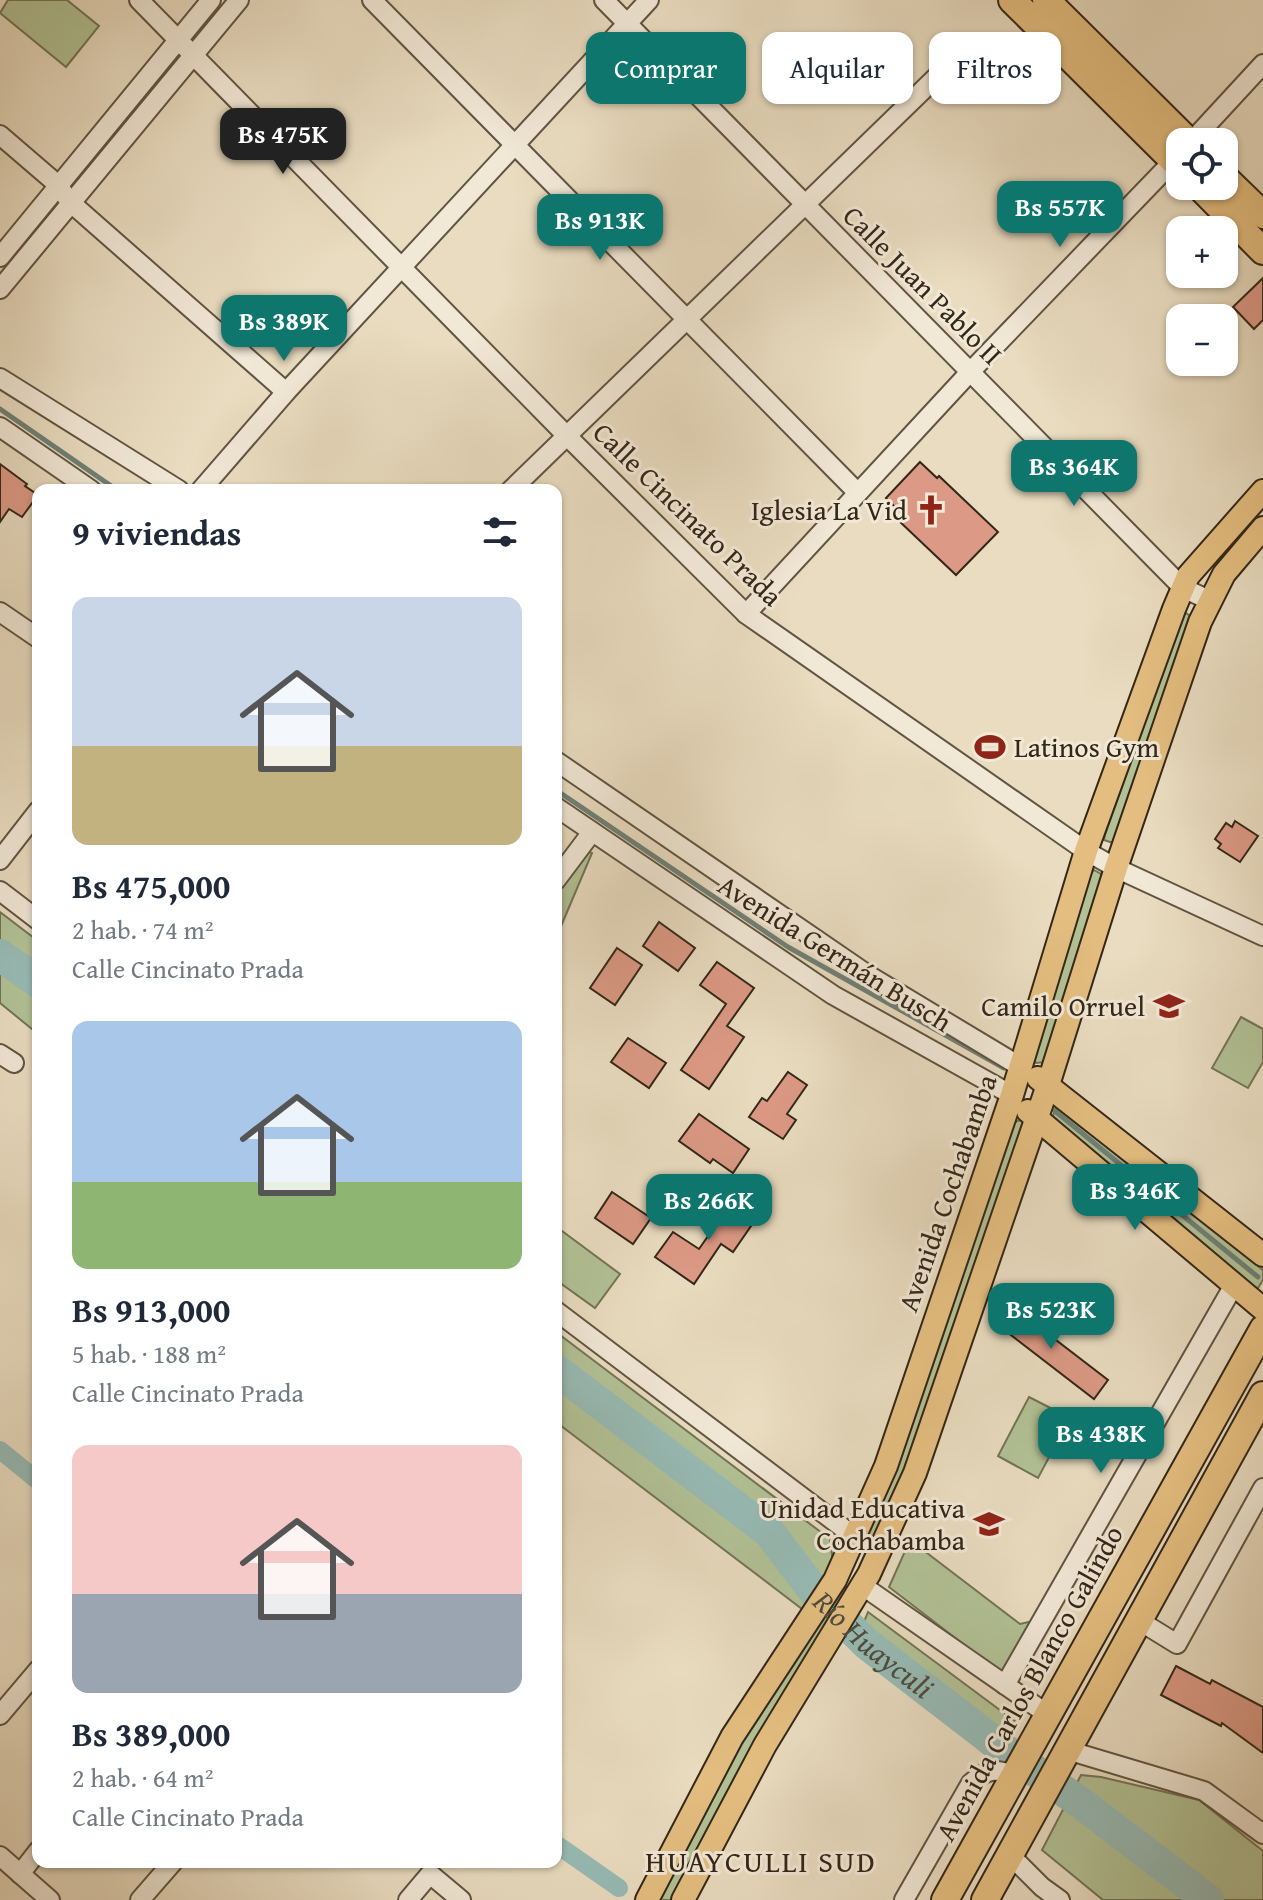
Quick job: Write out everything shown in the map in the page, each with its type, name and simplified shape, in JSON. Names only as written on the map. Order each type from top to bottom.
[{"type":"highway","points":[[1012,0],[1166,138]]},
{"type":"highway","points":[[1046,0],[1166,134]]},
{"type":"highway","points":[[1238,191],[1263,215]]},
{"type":"highway","points":[[1213,200],[1263,251]]},
{"type":"highway","name":"Avenida Carlos Blanco Galindo","points":[[945,1900],[1263,1329]]},
{"type":"highway","points":[[985,1900],[1263,1395]]},
{"type":"main road","name":"Avenida Cochabamba","points":[[647,1900],[732,1737],[820,1602],[855,1537],[886,1466],[1012,1095],[1086,851],[1183,588],[1197,565],[1263,491]]},
{"type":"main road","points":[[683,1900],[765,1745],[866,1580],[915,1473],[1037,1119],[1116,868],[1209,600],[1224,574],[1263,528]]},
{"type":"main road","name":"Avenida Germán Busch","points":[[1021,1067],[1261,1249]]},
{"type":"main road","name":"Avenida Germán Busch","points":[[1012,1095],[1263,1309]]},
{"type":"main road","points":[[845,1559],[866,1580]]},
{"type":"street","name":"Calle Cincinato Prada","points":[[139,0],[746,614],[1086,851],[1263,936]]},
{"type":"street","points":[[0,257],[211,0]]},
{"type":"street","points":[[0,289],[239,0]]},
{"type":"street","points":[[372,0],[858,493]]},
{"type":"street","name":"Calle Juan Pablo II","points":[[604,0],[1183,588],[1209,600]]},
{"type":"street","points":[[206,484],[286,392],[649,0]]},
{"type":"street","points":[[1205,128],[1263,64]]},
{"type":"street","points":[[517,484],[929,84]]},
{"type":"street","points":[[0,135],[57,184],[70,202],[286,392]]},
{"type":"street","points":[[746,614],[970,372],[1166,170]]},
{"type":"street","points":[[0,378],[169,484]]},
{"type":"street","points":[[0,427],[82,484]]},
{"type":"street","points":[[0,612],[32,634]]},
{"type":"street","name":"Avenida Germán Busch","points":[[562,765],[860,969],[1021,1067]]},
{"type":"street","name":"Avenida Germán Busch","points":[[562,811],[833,995],[1012,1095]]},
{"type":"street","points":[[0,860],[32,819]]},
{"type":"street","points":[[562,872],[592,832]]},
{"type":"street","points":[[0,891],[32,915]]},
{"type":"street","name":"Avenida Carlos Blanco Galindo","points":[[1005,1685],[1234,1285]]},
{"type":"street","points":[[562,1316],[855,1537]]},
{"type":"street","points":[[1138,1620],[1177,1644],[1263,1488]]},
{"type":"street","points":[[866,1580],[1047,1714]]},
{"type":"street","points":[[0,1715],[32,1677]]},
{"type":"street","points":[[904,1900],[971,1783],[985,1771],[1018,1766]]},
{"type":"street","points":[[1056,1769],[1204,1791],[1263,1834]]},
{"type":"street","points":[[1010,1855],[1039,1894],[1060,1900]]},
{"type":"street","points":[[0,1856],[50,1900]]},
{"type":"street","points":[[20,1874],[32,1859]]},
{"type":"street","points":[[140,1900],[168,1868]]},
{"type":"street","points":[[408,1900],[430,1874],[461,1900]]},
{"type":"green space","points":[[8,0],[67,0],[99,26],[66,67],[0,13]]},
{"type":"green space","points":[[1186,613],[1193,618],[1113,843],[1104,840],[1182,615]]},
{"type":"green space","points":[[583,850],[592,853],[562,924],[562,878]]},
{"type":"green space","points":[[1094,870],[1102,878],[1045,1062],[1036,1063],[1033,1059],[1090,874]]},
{"type":"green space","points":[[0,912],[32,936],[32,1029],[0,1003]]},
{"type":"green space","points":[[1241,1017],[1263,1029],[1263,1062],[1248,1088],[1212,1068]]},
{"type":"green space","points":[[1057,1104],[1263,1270],[1263,1280],[1258,1288],[1250,1287],[1051,1122]]},
{"type":"green space","points":[[1020,1120],[1024,1123],[914,1450],[869,1548],[861,1544],[1013,1123]]},
{"type":"green space","points":[[562,1231],[620,1274],[595,1308],[562,1284]]},
{"type":"green space","points":[[562,1337],[830,1539],[833,1563],[802,1609],[562,1427]]},
{"type":"green space","points":[[1029,1397],[1070,1418],[1038,1478],[998,1456]]},
{"type":"green space","points":[[910,1540],[1020,1624],[1033,1621],[1002,1674],[889,1587]]},
{"type":"green space","points":[[842,1585],[850,1589],[693,1858],[672,1900],[658,1900],[738,1746]]},
{"type":"green space","points":[[868,1612],[1016,1722],[994,1761],[854,1646]]},
{"type":"green space","points":[[1081,1775],[1199,1800],[1263,1851],[1263,1900],[1103,1900],[1042,1850]]},
{"type":"building","points":[[1263,278],[1263,320],[1254,329],[1238,312],[1236,304]]},
{"type":"building","name":"Iglesia La Vid","points":[[920,462],[998,532],[956,575],[898,520],[903,515],[886,498]]},
{"type":"building","points":[[0,464],[27,484],[25,486],[32,491],[32,503],[22,517],[9,509],[0,522]]},
{"type":"building","points":[[1235,821],[1258,836],[1240,862],[1218,848],[1221,844],[1215,839],[1226,823],[1232,827]]},
{"type":"building","points":[[659,922],[695,948],[678,971],[643,946]]},
{"type":"building","points":[[617,948],[642,965],[615,1005],[590,988]]},
{"type":"building","points":[[717,962],[754,988],[727,1026],[744,1037],[709,1089],[681,1070],[726,1004],[700,985]]},
{"type":"building","points":[[628,1038],[666,1063],[649,1088],[611,1062]]},
{"type":"building","points":[[788,1072],[807,1085],[787,1114],[796,1120],[783,1139],[749,1117],[762,1098],[767,1101]]},
{"type":"building","points":[[699,1114],[749,1149],[733,1173],[713,1159],[710,1163],[679,1141]]},
{"type":"building","points":[[612,1192],[651,1218],[633,1244],[595,1218]]},
{"type":"building","points":[[736,1196],[760,1213],[733,1252],[721,1244],[694,1284],[655,1257],[673,1232],[699,1249]]},
{"type":"building","points":[[1008,1303],[1108,1380],[1094,1399],[994,1322]]},
{"type":"building","points":[[1176,1666],[1210,1684],[1212,1680],[1263,1707],[1263,1753],[1222,1723],[1221,1726],[1161,1695]]},
{"type":"waterway","points":[[0,409],[108,484]]},
{"type":"waterway","points":[[562,794],[788,947],[1004,1068]]},
{"type":"waterway","name":"Río Huayculi","points":[[0,955],[32,978]]},
{"type":"waterway","points":[[1055,1111],[1258,1277]]},
{"type":"waterway","name":"Río Huayculi","points":[[562,1375],[769,1532],[817,1595],[867,1644],[1208,1900]]},
{"type":"waterway","points":[[0,1450],[32,1476]]},
{"type":"waterway","points":[[562,1848],[619,1888]]},
{"type":"place","name":"Iglesia La Vid","points":[[931,510]]},
{"type":"place","name":"Latinos Gym","points":[[990,747]]},
{"type":"place","name":"Camilo Orruel","points":[[1169,1006]]},
{"type":"place","name":"Unidad Educativa Cochabamba","points":[[989,1524]]},
{"type":"district","name":"HUAYCULLI SUD","points":[[761,1862]]}]
